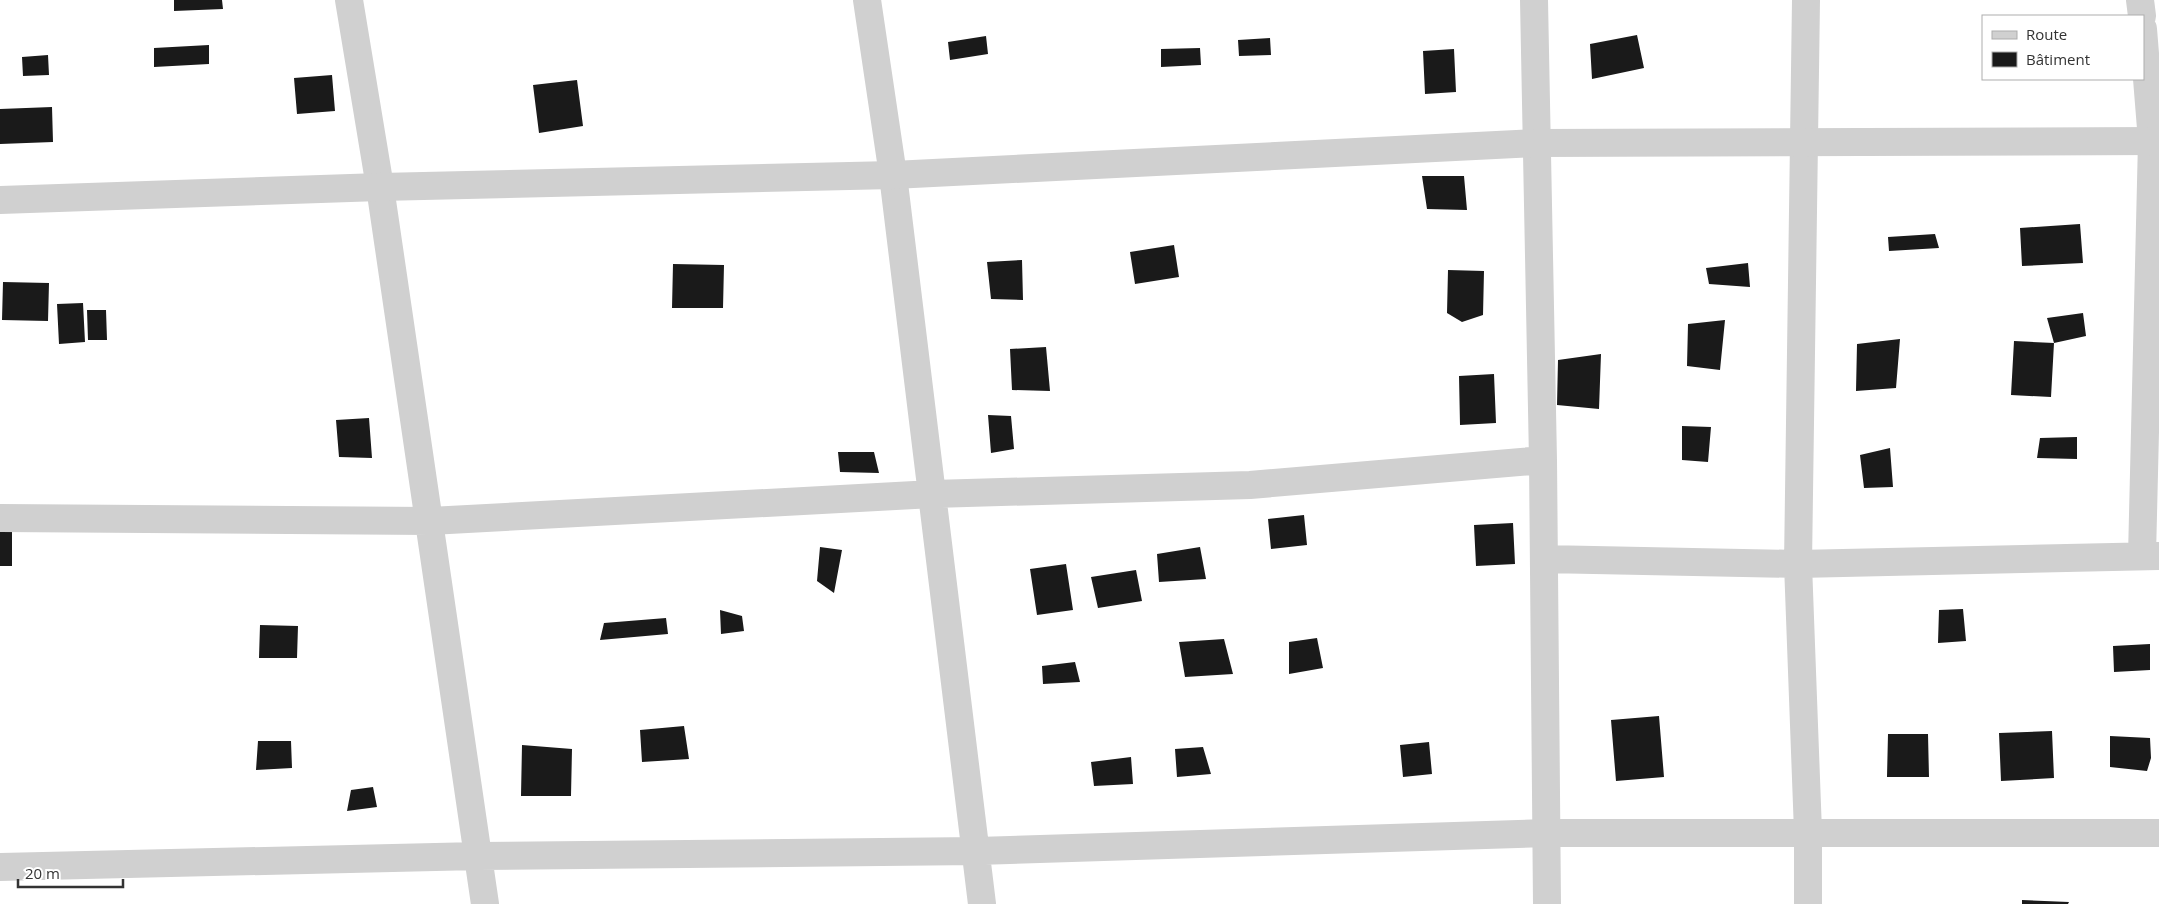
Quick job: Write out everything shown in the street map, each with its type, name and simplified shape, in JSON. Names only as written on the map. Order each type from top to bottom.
[{"type":"street","points":[[349,0],[380,187],[485,904]]},
{"type":"street","points":[[867,0],[893,175],[982,904]]},
{"type":"street","points":[[1534,0],[1544,559],[1546,904]]},
{"type":"street","points":[[1806,0],[1802,143],[1798,564],[1808,832],[1808,904]]},
{"type":"street","points":[[2140,0],[2142,15]]},
{"type":"street","points":[[1544,559],[1798,564],[2151,556],[2155,141],[2144,38]]},
{"type":"street","points":[[0,200],[380,187],[893,175],[1537,143],[2155,141]]},
{"type":"street","points":[[0,518],[430,521],[933,494],[1250,485],[1542,460]]},
{"type":"street","points":[[0,867],[478,856],[977,851],[1546,833],[2159,833]]},
{"type":"building","points":[[174,0],[222,0],[223,9],[174,11]]},
{"type":"building","points":[[1637,35],[1644,68],[1592,79],[1590,44]]},
{"type":"building","points":[[986,36],[988,54],[950,60],[948,42]]},
{"type":"building","points":[[1270,38],[1271,55],[1239,56],[1238,40]]},
{"type":"building","points":[[209,45],[209,64],[154,67],[154,48]]},
{"type":"building","points":[[1200,48],[1201,65],[1161,67],[1161,49]]},
{"type":"building","points":[[1454,49],[1456,92],[1425,94],[1423,51]]},
{"type":"building","points":[[48,55],[49,75],[23,76],[22,57]]},
{"type":"building","points":[[332,75],[335,111],[297,114],[294,78]]},
{"type":"building","points":[[577,80],[583,126],[539,133],[533,85]]},
{"type":"building","points":[[52,107],[53,142],[0,144],[0,109]]},
{"type":"building","points":[[1422,176],[1464,176],[1467,210],[1427,209]]},
{"type":"building","points":[[2080,224],[2083,263],[2022,266],[2020,228]]},
{"type":"building","points":[[1935,234],[1939,248],[1889,251],[1888,237]]},
{"type":"building","points":[[1174,245],[1179,277],[1135,284],[1130,252]]},
{"type":"building","points":[[1022,260],[1023,300],[991,299],[987,262]]},
{"type":"building","points":[[1748,263],[1750,287],[1709,284],[1706,268]]},
{"type":"building","points":[[673,264],[724,265],[723,308],[672,308]]},
{"type":"building","points":[[1448,270],[1484,271],[1483,315],[1462,322],[1447,313]]},
{"type":"building","points":[[3,282],[49,283],[48,321],[2,320]]},
{"type":"building","points":[[83,303],[85,342],[59,344],[57,304]]},
{"type":"building","points":[[87,310],[106,310],[107,340],[88,340]]},
{"type":"building","points":[[2083,313],[2086,336],[2054,343],[2047,318]]},
{"type":"building","points":[[1725,320],[1720,370],[1687,366],[1688,324]]},
{"type":"building","points":[[1900,339],[1896,388],[1856,391],[1857,344]]},
{"type":"building","points":[[2014,341],[2054,343],[2051,397],[2011,395]]},
{"type":"building","points":[[1046,347],[1050,391],[1012,390],[1010,349]]},
{"type":"building","points":[[1601,354],[1599,409],[1557,405],[1558,360]]},
{"type":"building","points":[[1494,374],[1496,423],[1460,425],[1459,376]]},
{"type":"building","points":[[988,415],[1011,416],[1014,449],[991,453]]},
{"type":"building","points":[[369,418],[372,458],[339,457],[336,420]]},
{"type":"building","points":[[1682,426],[1711,427],[1708,462],[1682,460]]},
{"type":"building","points":[[2077,437],[2077,459],[2037,458],[2040,438]]},
{"type":"building","points":[[1890,448],[1893,487],[1864,488],[1860,455]]},
{"type":"building","points":[[838,452],[874,452],[879,473],[840,472]]},
{"type":"building","points":[[1304,515],[1307,545],[1271,549],[1268,519]]},
{"type":"building","points":[[1513,523],[1515,564],[1476,566],[1474,525]]},
{"type":"building","points":[[0,531],[12,531],[12,566],[0,566]]},
{"type":"building","points":[[820,547],[842,550],[834,593],[817,581]]},
{"type":"building","points":[[1200,547],[1206,579],[1159,582],[1157,554]]},
{"type":"building","points":[[1066,564],[1073,610],[1037,615],[1030,569]]},
{"type":"building","points":[[1136,570],[1142,601],[1098,608],[1091,577]]},
{"type":"building","points":[[1963,609],[1966,641],[1938,643],[1939,610]]},
{"type":"building","points":[[720,610],[742,616],[744,631],[721,634]]},
{"type":"building","points":[[666,618],[668,634],[600,640],[604,623]]},
{"type":"building","points":[[260,625],[298,626],[297,658],[259,658]]},
{"type":"building","points":[[1317,638],[1323,668],[1289,674],[1289,642]]},
{"type":"building","points":[[1224,639],[1233,674],[1185,677],[1179,642]]},
{"type":"building","points":[[2150,644],[2150,670],[2114,672],[2113,646]]},
{"type":"building","points":[[1075,662],[1080,682],[1043,684],[1042,666]]},
{"type":"building","points":[[1659,716],[1664,777],[1616,781],[1611,720]]},
{"type":"building","points":[[684,726],[689,759],[642,762],[640,730]]},
{"type":"building","points":[[2052,731],[2054,778],[2001,781],[1999,733]]},
{"type":"building","points":[[1888,734],[1928,734],[1929,777],[1887,777]]},
{"type":"building","points":[[2110,736],[2150,738],[2151,758],[2147,771],[2110,767]]},
{"type":"building","points":[[258,741],[291,741],[292,768],[256,770]]},
{"type":"building","points":[[1429,742],[1432,774],[1403,777],[1400,745]]},
{"type":"building","points":[[522,745],[572,749],[571,796],[521,796]]},
{"type":"building","points":[[1203,747],[1211,774],[1177,777],[1175,749]]},
{"type":"building","points":[[1131,757],[1133,784],[1094,786],[1091,762]]},
{"type":"building","points":[[373,787],[377,807],[347,811],[351,790]]},
{"type":"building","points":[[2022,900],[2069,902],[2068,904],[2022,904]]}]
